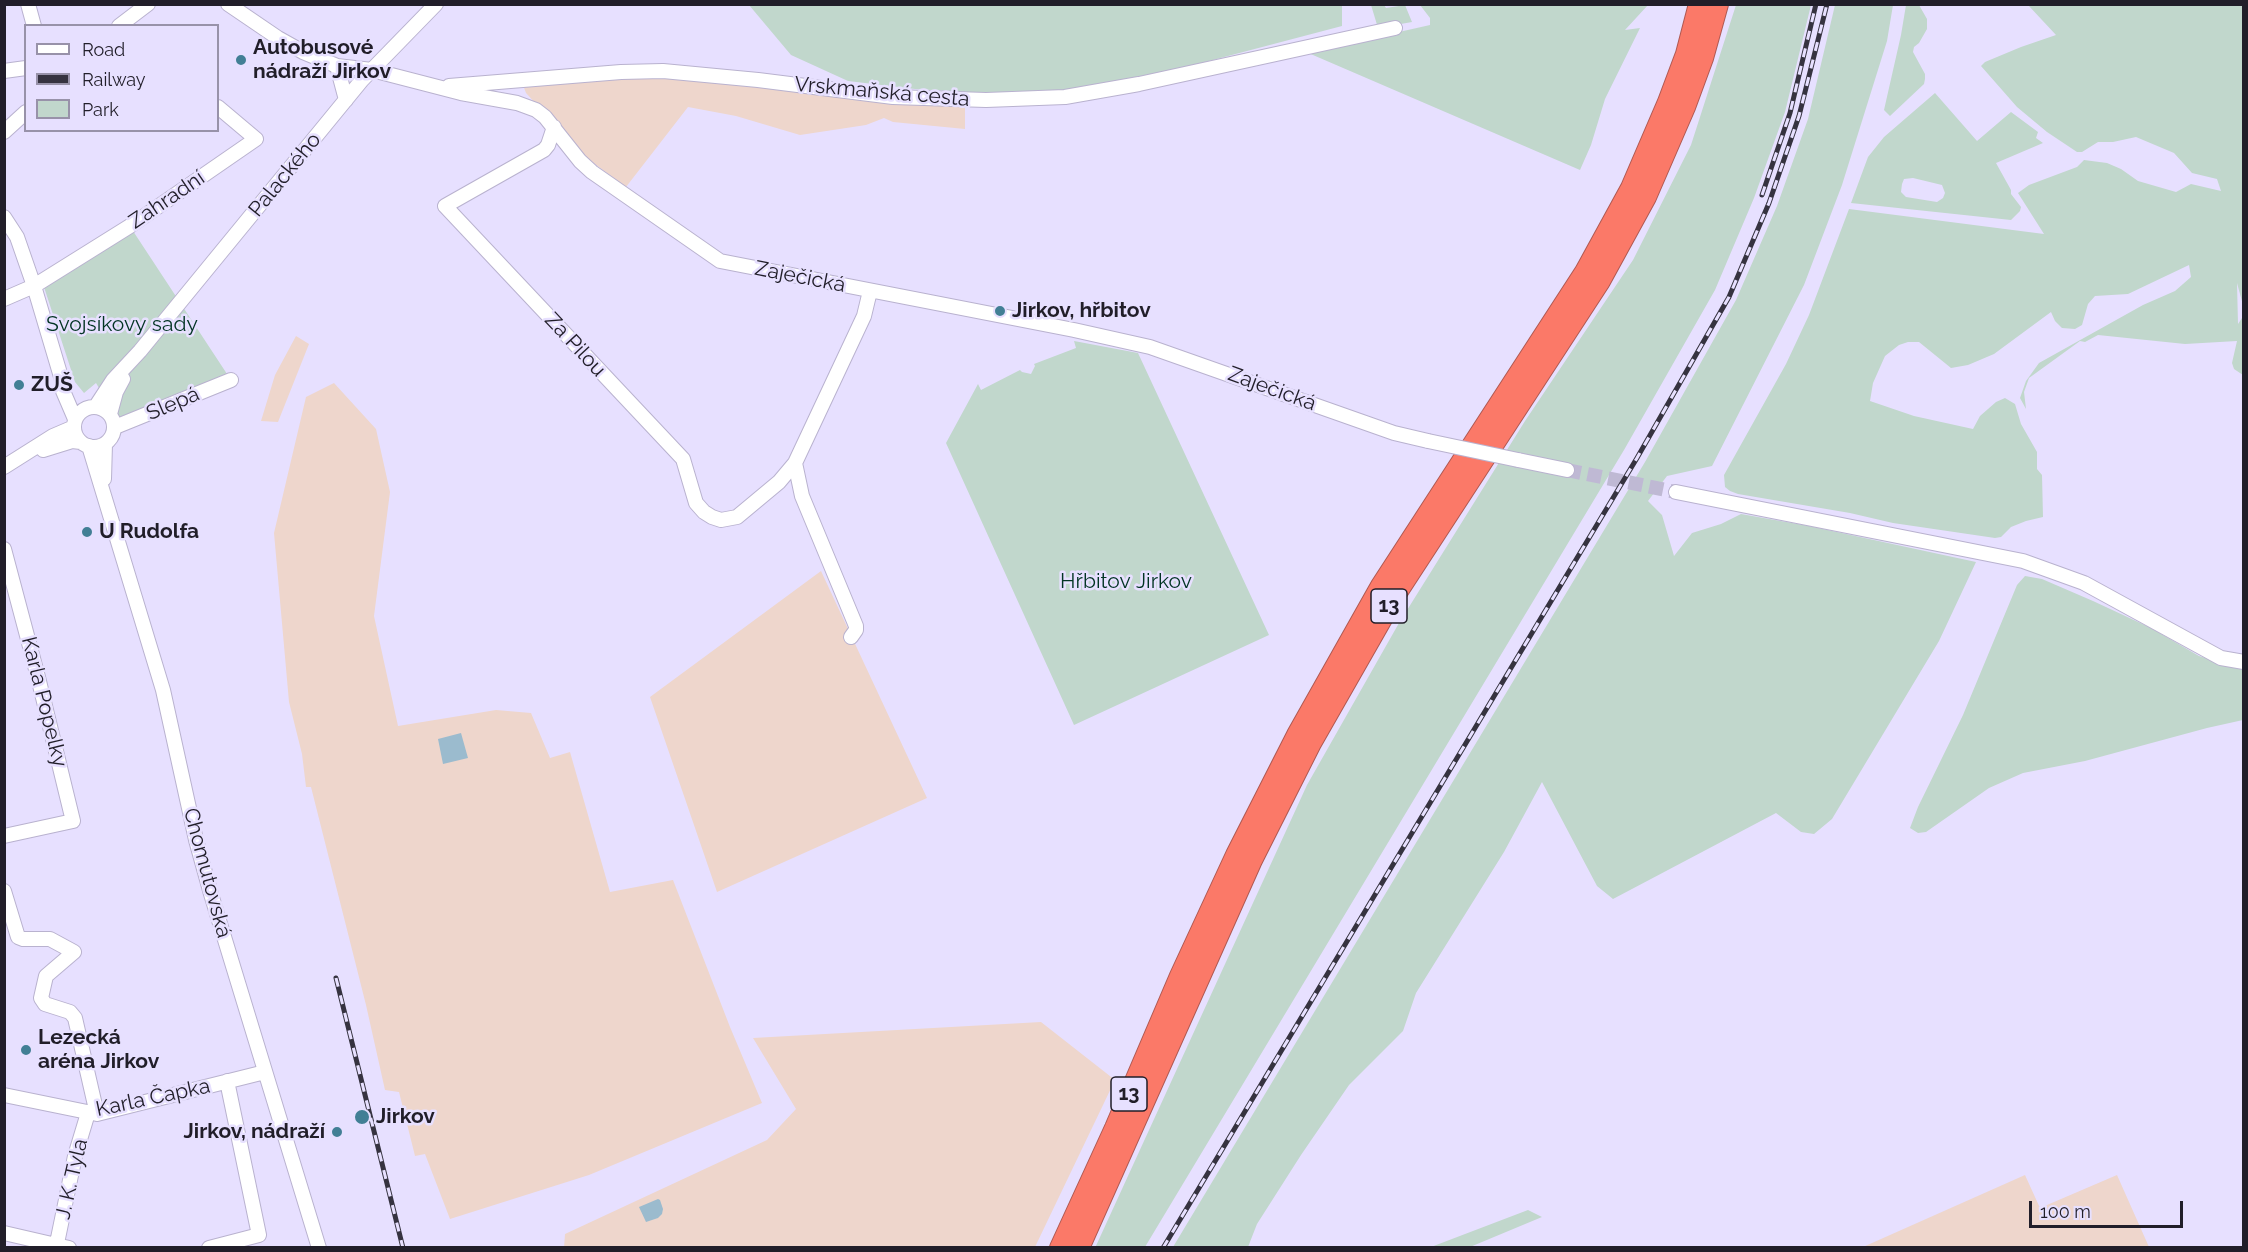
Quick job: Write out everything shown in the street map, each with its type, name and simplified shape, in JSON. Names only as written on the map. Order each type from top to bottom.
[{"type":"highway","name":"13","points":[[1058,1248],[1077,1212],[1180,976],[1236,855],[1292,745],[1381,586],[1591,262],[1631,188],[1686,54],[1699,4]]},
{"type":"highway","name":"13","points":[[1079,1248],[1252,860],[1311,743],[1396,594],[1600,281],[1646,196],[1685,107],[1719,4]]},
{"type":"street","points":[[28,4],[33,24]]},
{"type":"street","points":[[122,24],[148,4]]},
{"type":"street","name":"Zaječická","points":[[228,4],[278,38],[303,52],[337,66],[372,70],[517,103],[536,110],[554,127],[580,161],[592,172],[720,261],[1150,347],[1394,433],[1567,470]]},
{"type":"street","name":"Palackého","points":[[91,407],[140,351],[346,100],[435,4]]},
{"type":"street","name":"Vrskmaňská cesta","points":[[435,86],[602,73],[663,71],[758,80],[893,98],[986,100],[1065,97],[1139,84],[1395,28]]},
{"type":"street","points":[[337,66],[346,100]]},
{"type":"street","points":[[4,70],[24,68]]},
{"type":"street","name":"Zahradní","points":[[34,286],[130,226],[256,139],[219,108]]},
{"type":"street","points":[[4,132],[24,114]]},
{"type":"street","name":"Za Pilou","points":[[554,127],[544,150],[445,206],[683,459],[696,502],[712,518],[721,520],[737,517],[779,482],[795,463]]},
{"type":"street","name":"Chomutovská","points":[[4,217],[17,237],[34,286],[76,435],[85,444],[104,496],[163,690],[196,840],[319,1248]]},
{"type":"street","points":[[4,299],[34,286]]},
{"type":"street","points":[[850,637],[854,634],[856,626],[802,496],[795,463],[864,316],[870,291]]},
{"type":"street","name":"Palackého","points":[[112,420],[118,387],[140,351]]},
{"type":"street","name":"Slepá","points":[[112,420],[231,380]]},
{"type":"street","points":[[64,387],[69,390],[74,399],[112,420]]},
{"type":"street","points":[[9,465],[74,423],[91,407]]},
{"type":"street","name":"Chomutovská","points":[[104,496],[105,444],[113,434],[112,420]]},
{"type":"street","points":[[9,465],[55,445],[72,441],[85,444],[105,444]]},
{"type":"street","points":[[1676,492],[2023,561],[2084,582],[2221,658],[2244,662]]},
{"type":"street","name":"Karla Popelky","points":[[4,549],[73,821],[4,836]]},
{"type":"street","points":[[4,891],[18,937],[50,939],[74,952],[46,976],[41,998],[45,1004],[70,1012],[75,1018],[93,1113]]},
{"type":"street","name":"Karla Čapka","points":[[4,1095],[93,1113],[265,1072]]},
{"type":"street","points":[[209,1248],[259,1235],[226,1081]]},
{"type":"street","name":"J. K. Tyla","points":[[60,1247],[75,1156],[93,1113]]},
{"type":"street","points":[[4,1233],[60,1247]]},
{"type":"shaded area","points":[[634,75],[965,104],[965,129],[893,122],[884,118],[866,125],[800,135],[736,116],[688,107],[626,187],[584,156],[526,93],[523,85]]},
{"type":"shaded area","points":[[296,336],[309,344],[278,422],[261,421],[275,375]]},
{"type":"shaded area","points":[[334,383],[376,429],[390,492],[374,616],[398,726],[496,710],[531,713],[550,758],[570,752],[610,892],[673,880],[762,1103],[589,1175],[450,1219],[425,1154],[415,1156],[399,1092],[385,1090],[311,787],[306,787],[302,754],[289,702],[274,533],[306,397]]},
{"type":"shaded area","points":[[821,571],[927,798],[717,892],[650,697]]},
{"type":"shaded area","points":[[1041,1022],[1115,1080],[1035,1247],[564,1248],[565,1234],[767,1140],[796,1109],[753,1038]]},
{"type":"shaded area","points":[[2025,1175],[2040,1208],[2117,1175],[2149,1247],[1863,1247]]},
{"type":"green space","points":[[749,5],[1342,5],[1342,26],[1190,66],[1092,86],[1053,93],[985,98],[982,93],[915,89],[848,81],[791,55]]},
{"type":"green space","points":[[1371,5],[1384,5],[1386,8],[1405,5],[1412,22],[1378,28]]},
{"type":"green space","points":[[1420,5],[1648,5],[1625,30],[1640,28],[1605,99],[1591,145],[1580,170],[1299,49],[1430,25],[1430,18]]},
{"type":"green space","points":[[1736,5],[1811,5],[1785,112],[1754,198],[1715,290],[1624,450],[1145,1247],[1095,1248],[1307,785],[1399,623],[1525,421],[1633,260],[1691,145]]},
{"type":"green space","points":[[1835,5],[1893,5],[1887,41],[1842,185],[1804,285],[1712,466],[1667,476],[1648,501],[1662,515],[1674,556],[1692,533],[1721,524],[1741,514],[1809,526],[1976,562],[1939,641],[1832,819],[1814,834],[1801,832],[1776,813],[1613,899],[1597,886],[1542,782],[1504,852],[1416,993],[1403,1031],[1349,1085],[1257,1224],[1248,1247],[1173,1247],[1645,462],[1736,300],[1777,206],[1808,119]]},
{"type":"green space","points":[[1906,5],[1919,5],[1927,19],[1927,29],[1913,52],[1925,74],[1925,79],[1924,84],[1890,116],[1884,110]]},
{"type":"green space","points":[[2028,5],[2243,5],[2243,305],[2237,283],[2238,324],[2242,318],[2243,309],[2243,375],[2234,369],[2232,363],[2237,341],[2185,344],[2098,335],[2085,342],[2080,341],[2029,378],[2024,392],[2026,409],[2020,398],[2026,381],[2039,363],[2143,305],[2175,291],[2191,277],[2189,265],[2128,294],[2095,296],[2088,304],[2082,325],[2075,329],[2062,328],[2055,321],[2051,312],[1994,354],[1968,365],[1951,368],[1919,342],[1899,345],[1885,356],[1873,383],[1870,401],[1914,416],[1973,429],[1980,416],[1996,402],[2005,398],[2015,404],[2021,424],[2037,452],[2037,469],[2042,475],[2043,517],[2011,527],[2001,537],[1995,538],[1893,523],[1730,491],[1725,487],[1724,475],[1786,364],[1809,315],[1849,209],[2044,234],[2018,193],[2029,185],[2077,167],[2084,160],[2107,163],[2121,169],[2138,181],[2176,192],[2191,184],[2221,191],[2217,179],[2192,173],[2174,153],[2136,137],[2113,142],[2098,142],[2082,152],[2077,152],[2047,132],[2017,107],[1981,66],[1985,62],[2021,47],[2056,35]]},
{"type":"green space","points":[[1935,93],[1977,141],[2011,112],[2038,132],[2036,138],[2043,143],[1996,163],[2011,194],[2021,207],[2011,220],[1851,203],[1868,157],[1884,137]],"holes":[[[1913,178],[1942,185],[1945,193],[1943,198],[1937,202],[1906,197],[1901,192],[1904,179]]]},
{"type":"green space","name":"Svojsíkovy sady","points":[[133,231],[229,377],[120,423],[96,383],[84,393],[75,382],[44,287]]},
{"type":"green space","name":"Hřbitov Jirkov","points":[[1074,341],[1138,353],[1269,635],[1074,725],[946,443],[978,384],[981,390],[1020,370],[1031,374],[1034,364],[1076,348]]},
{"type":"green space","points":[[2025,576],[2042,579],[2093,601],[2151,628],[2199,656],[2243,670],[2243,720],[2085,761],[2023,773],[1989,788],[1926,832],[1918,833],[1910,828],[1918,807],[1963,715],[2017,585]]},
{"type":"green space","points":[[1528,1210],[1542,1217],[1470,1247],[1431,1247]]},
{"type":"water","points":[[461,733],[468,758],[443,764],[438,739]]},
{"type":"water","points":[[658,1199],[663,1209],[662,1214],[646,1222],[639,1207]]},
{"type":"tunnel","points":[[1567,470],[1676,492]]},
{"type":"railway","points":[[1762,195],[1790,113],[1816,4]]},
{"type":"railway","points":[[1163,1248],[1637,458],[1729,297],[1769,203],[1799,116],[1827,4]]},
{"type":"railway","points":[[336,978],[403,1248]]},
{"type":"place","name":"Autobusové nádraží Jirkov","points":[[241,60]]},
{"type":"place","name":"Jirkov, hřbitov","points":[[1000,311]]},
{"type":"place","name":"ZUŠ","points":[[19,385]]},
{"type":"place","name":"U Rudolfa","points":[[87,532]]},
{"type":"place","name":"Lezecká aréna Jirkov","points":[[26,1050]]},
{"type":"place","name":"Jirkov","points":[[362,1117]]},
{"type":"place","name":"Jirkov, nádraží","points":[[337,1132]]}]
